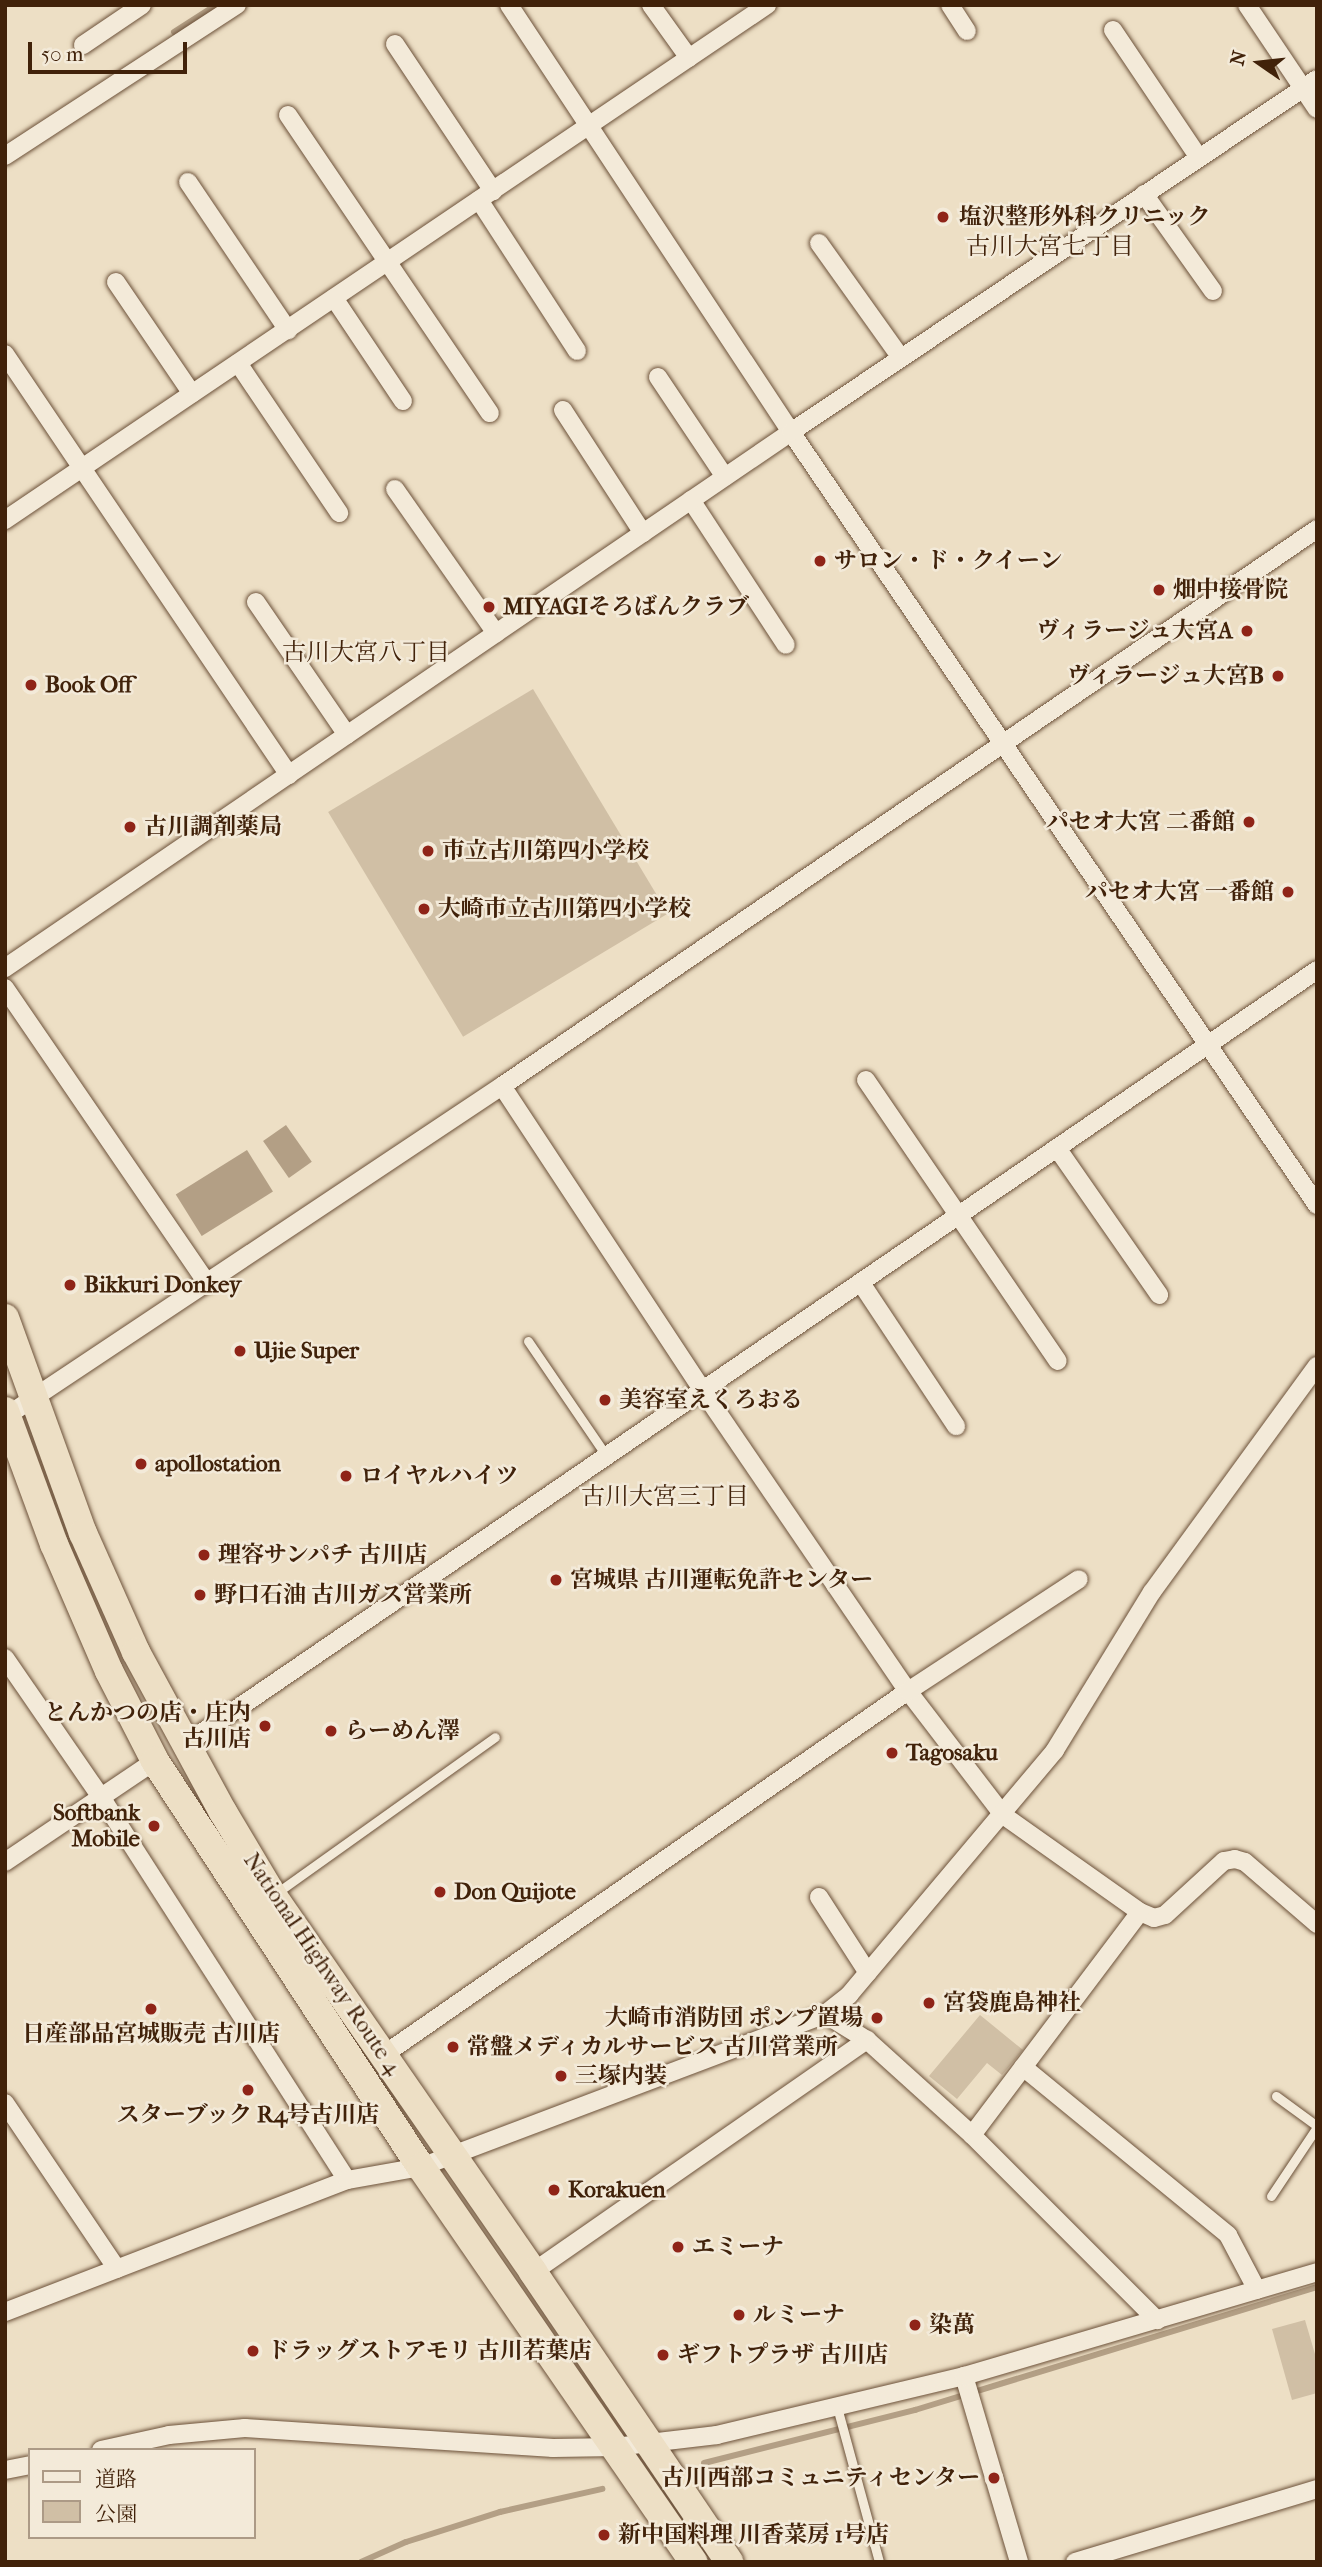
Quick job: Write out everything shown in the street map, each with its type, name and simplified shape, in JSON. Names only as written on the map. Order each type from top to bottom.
[{"type":"highway","name":"National Highway Route 4","points":[[5,1318],[83,1532],[136,1652],[184,1745],[273,1895],[729,2562]]},
{"type":"highway","name":"National Highway Route 4","points":[[6,1415],[54,1544],[109,1671],[155,1760],[421,2167],[693,2562]]},
{"type":"street","points":[[5,156],[237,5]]},
{"type":"street","points":[[509,5],[591,125],[791,432],[1317,1205]]},
{"type":"street","points":[[651,5],[689,58]]},
{"type":"street","points":[[5,520],[766,5]]},
{"type":"street","points":[[950,5],[967,31]]},
{"type":"street","points":[[1247,5],[1310,83],[1317,109]]},
{"type":"street","points":[[83,44],[135,7]]},
{"type":"street","points":[[1113,30],[1199,158]]},
{"type":"street","points":[[394,44],[577,351]]},
{"type":"street","points":[[5,968],[791,432],[1310,83]]},
{"type":"street","points":[[288,115],[490,413]]},
{"type":"street","points":[[188,182],[288,330]]},
{"type":"street","points":[[1144,194],[1213,291]]},
{"type":"street","points":[[819,243],[901,358]]},
{"type":"street","points":[[116,282],[192,394]]},
{"type":"street","points":[[334,298],[403,401]]},
{"type":"street","points":[[5,354],[289,775]]},
{"type":"street","points":[[238,363],[339,513]]},
{"type":"street","points":[[658,377],[724,478]]},
{"type":"street","points":[[563,410],[643,533]]},
{"type":"street","points":[[395,489],[496,633]]},
{"type":"street","points":[[691,500],[786,645]]},
{"type":"street","points":[[6,1415],[502,1086],[1317,529]]},
{"type":"street","points":[[256,602],[347,735]]},
{"type":"street","points":[[184,1745],[1317,970]]},
{"type":"street","points":[[5,988],[207,1283]]},
{"type":"street","points":[[866,1080],[1058,1360]]},
{"type":"street","points":[[502,1086],[703,1391],[908,1691],[1003,1815],[1140,1912],[1154,1918],[1165,1914],[1224,1861],[1235,1859],[1245,1862],[1317,1924]]},
{"type":"street","points":[[1058,1148],[1159,1295]]},
{"type":"street","points":[[860,1283],[957,1426]]},
{"type":"street","points":[[5,2312],[348,2180],[421,2167],[825,2014],[849,1995],[1055,1750],[1152,1592],[1317,1366]]},
{"type":"street","points":[[382,2056],[908,1691],[1079,1579]]},
{"type":"street","points":[[5,1658],[101,1797],[348,2180]]},
{"type":"street","points":[[6,1859],[155,1760]]},
{"type":"street","points":[[819,1897],[868,1973]]},
{"type":"street","points":[[972,2135],[1140,1912]]},
{"type":"street","points":[[825,2014],[867,2040],[972,2135],[1157,2320]]},
{"type":"street","points":[[533,2272],[867,2040]]},
{"type":"street","points":[[1023,2067],[1228,2235],[1256,2290]]},
{"type":"street","points":[[5,2103],[117,2269]]},
{"type":"street","points":[[110,2448],[169,2435],[245,2428],[553,2448],[615,2447],[646,2441],[718,2435],[839,2413],[966,2382],[1317,2272]]},
{"type":"street","points":[[966,2382],[1020,2562]]},
{"type":"street","points":[[5,2470],[28,2465]]},
{"type":"street","points":[[1075,2562],[1317,2489]]},
{"type":"lane","points":[[528,1340],[607,1457]]},
{"type":"lane","points":[[273,1895],[495,1737]]},
{"type":"lane","points":[[1270,2196],[1317,2127],[1276,2096]]},
{"type":"lane","points":[[839,2413],[878,2562]]},
{"type":"green space","points":[[533,689],[668,914],[463,1037],[328,812]]},
{"type":"green space","points":[[980,2015],[1023,2050],[1002,2075],[987,2063],[957,2099],[929,2076]]},
{"type":"green space","points":[[1305,2320],[1317,2361],[1317,2393],[1292,2400],[1272,2329]]},
{"type":"shaded area","points":[[286,1125],[312,1162],[289,1178],[263,1141]]},
{"type":"shaded area","points":[[247,1150],[273,1192],[202,1236],[176,1195]]},
{"type":"waterway","points":[[174,32],[216,5]]},
{"type":"waterway","points":[[704,2463],[915,2410],[1317,2287]]},
{"type":"waterway","points":[[361,2562],[406,2542],[500,2512],[602,2489]]},
{"type":"place","name":"塩沢整形外科クリニック","points":[[943,217]]},
{"type":"place","name":"サロン・ド・クイーン","points":[[820,561]]},
{"type":"place","name":"畑中接骨院","points":[[1159,590]]},
{"type":"place","name":"MIYAGIそろばんクラブ","points":[[489,607]]},
{"type":"place","name":"ヴィラージュ大宮A","points":[[1247,631]]},
{"type":"place","name":"ヴィラージュ大宮B","points":[[1278,676]]},
{"type":"place","name":"Book Off","points":[[31,685]]},
{"type":"place","name":"パセオ大宮 二番館","points":[[1249,822]]},
{"type":"place","name":"古川調剤薬局","points":[[130,827]]},
{"type":"place","name":"市立古川第四小学校","points":[[428,851]]},
{"type":"place","name":"パセオ大宮 一番館","points":[[1288,892]]},
{"type":"place","name":"大崎市立古川第四小学校","points":[[424,909]]},
{"type":"place","name":"Bikkuri Donkey","points":[[70,1285]]},
{"type":"place","name":"Ujie Super","points":[[240,1351]]},
{"type":"place","name":"美容室えくろおる","points":[[605,1400]]},
{"type":"place","name":"apollostation","points":[[141,1464]]},
{"type":"place","name":"ロイヤルハイツ","points":[[346,1476]]},
{"type":"place","name":"理容サンパチ 古川店","points":[[204,1555]]},
{"type":"place","name":"宮城県 古川運転免許センター","points":[[556,1580]]},
{"type":"place","name":"野口石油 古川ガス営業所","points":[[200,1595]]},
{"type":"place","name":"とんかつの店・庄内 古川店","points":[[265,1726]]},
{"type":"place","name":"らーめん澤","points":[[331,1731]]},
{"type":"place","name":"Tagosaku","points":[[892,1753]]},
{"type":"place","name":"Softbank Mobile","points":[[154,1826]]},
{"type":"place","name":"Don Quijote","points":[[440,1892]]},
{"type":"place","name":"宮袋鹿島神社","points":[[929,2003]]},
{"type":"place","name":"日産部品宮城販売 古川店","points":[[151,2009]]},
{"type":"place","name":"大崎市消防団 ポンプ置場","points":[[877,2018]]},
{"type":"place","name":"常盤メディカルサービス 古川営業所","points":[[453,2047]]},
{"type":"place","name":"三塚内装","points":[[561,2076]]},
{"type":"place","name":"スターブック R4号古川店","points":[[248,2090]]},
{"type":"place","name":"Korakuen","points":[[554,2190]]},
{"type":"place","name":"エミーナ","points":[[678,2247]]},
{"type":"place","name":"ルミーナ","points":[[739,2315]]},
{"type":"place","name":"染萬","points":[[915,2325]]},
{"type":"place","name":"ドラッグストアモリ 古川若葉店","points":[[253,2351]]},
{"type":"place","name":"ギフトプラザ 古川店","points":[[663,2355]]},
{"type":"place","name":"古川西部コミュニティセンター","points":[[994,2478]]},
{"type":"place","name":"新中国料理 川香菜房 1号店","points":[[604,2535]]},
{"type":"district","name":"古川大宮七丁目","points":[[1050,247]]},
{"type":"district","name":"古川大宮八丁目","points":[[366,653]]},
{"type":"district","name":"古川大宮三丁目","points":[[665,1497]]}]
